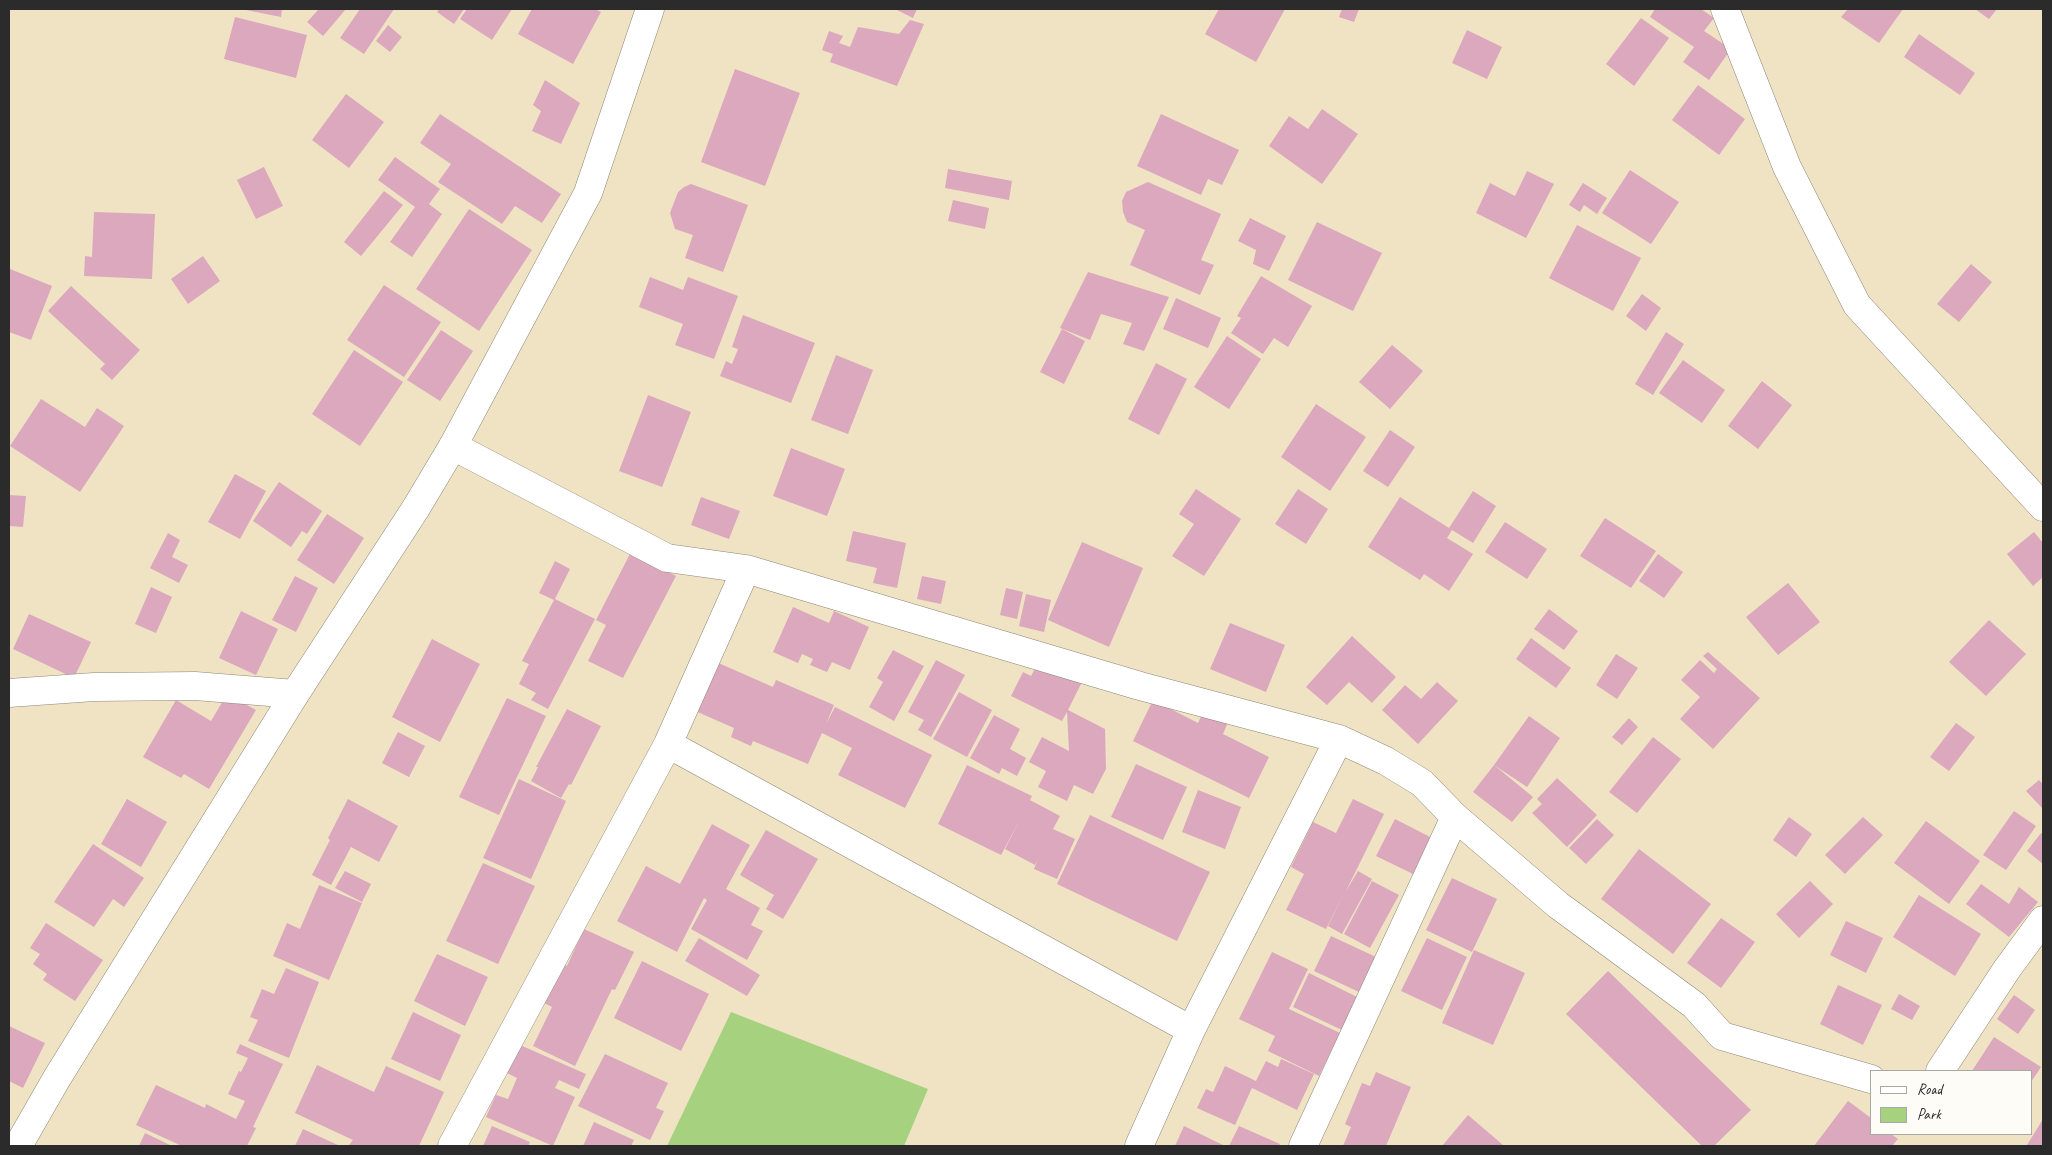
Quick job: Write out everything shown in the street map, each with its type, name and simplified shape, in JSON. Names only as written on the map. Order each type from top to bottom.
[{"type":"street","points":[[18,1146],[57,1078],[295,694],[416,508],[453,446],[588,193],[650,9]]},
{"type":"street","points":[[1725,9],[1787,168],[1857,305],[2043,507]]},
{"type":"street","points":[[453,446],[667,558],[746,569],[1140,686],[1339,739],[1386,761],[1422,783],[1455,817],[1558,905],[1694,1005],[1722,1036],[1870,1079]]},
{"type":"street","points":[[452,1146],[668,744],[746,569]]},
{"type":"street","points":[[9,694],[94,687],[196,686],[295,694]]},
{"type":"street","points":[[1139,1146],[1191,1030],[1339,739]]},
{"type":"street","points":[[668,744],[1191,1030]]},
{"type":"street","points":[[1303,1146],[1455,817]]},
{"type":"street","points":[[1941,1070],[2007,969],[2043,920]]},
{"type":"green space","points":[[731,1012],[928,1089],[904,1146],[667,1146]]},
{"type":"building","points":[[241,9],[282,9],[281,17]]},
{"type":"building","points":[[319,9],[346,9],[323,36],[307,22]]},
{"type":"building","points":[[360,9],[394,9],[364,54],[340,38]]},
{"type":"building","points":[[439,9],[464,9],[454,24],[437,12]]},
{"type":"building","points":[[467,9],[512,9],[492,40],[460,19]]},
{"type":"building","points":[[532,9],[595,9],[601,12],[573,64],[518,34]]},
{"type":"building","points":[[895,9],[917,9],[913,18]]},
{"type":"building","points":[[1219,9],[1285,9],[1256,62],[1205,34]]},
{"type":"building","points":[[1342,9],[1359,9],[1354,22],[1339,17]]},
{"type":"building","points":[[1655,9],[1701,9],[1714,18],[1704,31],[1731,49],[1709,80],[1683,62],[1694,47],[1650,17]]},
{"type":"building","points":[[1848,9],[1903,9],[1879,43],[1841,17]]},
{"type":"building","points":[[1975,9],[1997,9],[1989,19]]},
{"type":"building","points":[[235,17],[307,35],[296,78],[224,59]]},
{"type":"building","points":[[1641,18],[1669,38],[1634,86],[1606,64]]},
{"type":"building","points":[[910,20],[924,24],[897,86],[830,62],[833,54],[822,50],[829,31],[843,36],[839,43],[850,47],[858,27],[899,34]]},
{"type":"building","points":[[388,25],[402,37],[390,52],[376,41]]},
{"type":"building","points":[[1467,30],[1502,47],[1487,79],[1452,63]]},
{"type":"building","points":[[1919,34],[1975,73],[1960,95],[1904,57]]},
{"type":"building","points":[[735,69],[800,93],[765,186],[701,162]]},
{"type":"building","points":[[545,80],[580,103],[561,144],[532,131],[541,111],[533,105]]},
{"type":"building","points":[[1698,85],[1745,119],[1719,155],[1672,120]]},
{"type":"building","points":[[346,94],[384,122],[349,168],[312,140]]},
{"type":"building","points":[[1322,109],[1358,134],[1322,184],[1269,146],[1289,116],[1308,129]]},
{"type":"building","points":[[440,114],[561,194],[542,223],[515,206],[502,224],[438,182],[451,164],[420,143]]},
{"type":"building","points":[[1161,114],[1239,150],[1222,185],[1208,179],[1201,195],[1137,166]]},
{"type":"building","points":[[395,157],[440,189],[429,204],[442,214],[412,257],[390,242],[415,207],[378,180]]},
{"type":"building","points":[[264,167],[283,206],[256,219],[237,180]]},
{"type":"building","points":[[948,169],[1012,181],[1009,200],[945,188]]},
{"type":"building","points":[[1630,170],[1679,202],[1651,244],[1602,213]]},
{"type":"building","points":[[1527,171],[1554,184],[1526,238],[1476,213],[1490,183],[1515,196]]},
{"type":"building","points":[[1148,182],[1221,214],[1201,260],[1214,265],[1200,295],[1130,265],[1145,230],[1127,222],[1123,212],[1122,201],[1126,192]]},
{"type":"building","points":[[1583,183],[1607,198],[1597,214],[1584,205],[1580,212],[1569,205]]},
{"type":"building","points":[[691,184],[748,205],[723,272],[685,258],[693,235],[675,229],[670,213],[678,192]]},
{"type":"building","points":[[384,191],[403,205],[361,256],[344,242]]},
{"type":"building","points":[[953,200],[989,208],[985,229],[948,221]]},
{"type":"building","points":[[469,209],[532,250],[479,331],[416,289]]},
{"type":"building","points":[[94,212],[155,214],[152,279],[84,276],[85,256],[92,257]]},
{"type":"building","points":[[1250,218],[1286,236],[1269,271],[1253,264],[1256,250],[1238,241]]},
{"type":"building","points":[[1317,222],[1382,253],[1353,311],[1288,280]]},
{"type":"building","points":[[1577,225],[1641,258],[1613,311],[1549,278]]},
{"type":"building","points":[[203,256],[220,281],[188,304],[171,279]]},
{"type":"building","points":[[1971,264],[1992,282],[1959,322],[1937,304]]},
{"type":"building","points":[[10,269],[52,286],[31,340],[9,332]]},
{"type":"building","points":[[1088,272],[1169,297],[1144,351],[1123,344],[1132,323],[1101,314],[1090,340],[1060,328]]},
{"type":"building","points":[[1261,276],[1312,306],[1288,347],[1274,338],[1263,354],[1231,333],[1241,318],[1237,316]]},
{"type":"building","points":[[650,277],[683,290],[688,277],[738,296],[714,359],[675,345],[683,324],[639,307]]},
{"type":"building","points":[[384,285],[441,322],[404,377],[347,340]]},
{"type":"building","points":[[71,286],[140,350],[112,380],[100,369],[105,364],[48,311]]},
{"type":"building","points":[[1642,294],[1661,308],[1646,331],[1626,316]]},
{"type":"building","points":[[1176,298],[1221,318],[1208,348],[1163,329]]},
{"type":"building","points":[[743,315],[815,343],[791,403],[720,376],[726,361],[732,364],[738,349],[732,347]]},
{"type":"building","points":[[1062,329],[1085,341],[1064,384],[1040,372]]},
{"type":"building","points":[[441,330],[473,351],[440,401],[407,380]]},
{"type":"building","points":[[1666,332],[1684,344],[1653,395],[1635,384]]},
{"type":"building","points":[[1227,336],[1261,359],[1229,409],[1194,387]]},
{"type":"building","points":[[1392,345],[1423,371],[1390,409],[1359,382]]},
{"type":"building","points":[[354,350],[403,382],[360,446],[312,414]]},
{"type":"building","points":[[836,355],[873,370],[848,434],[811,420]]},
{"type":"building","points":[[1683,360],[1725,390],[1702,423],[1659,393]]},
{"type":"building","points":[[1156,363],[1187,379],[1159,435],[1128,419]]},
{"type":"building","points":[[1762,381],[1792,405],[1758,449],[1728,426]]},
{"type":"building","points":[[648,395],[691,412],[662,487],[619,471]]},
{"type":"building","points":[[41,399],[85,427],[97,408],[124,426],[80,492],[10,446]]},
{"type":"building","points":[[1316,404],[1366,437],[1330,491],[1281,457]]},
{"type":"building","points":[[1390,430],[1415,447],[1388,487],[1363,471]]},
{"type":"building","points":[[791,448],[845,469],[827,516],[773,496]]},
{"type":"building","points":[[235,474],[266,491],[240,539],[208,522]]},
{"type":"building","points":[[279,482],[322,511],[307,534],[302,531],[291,547],[253,521]]},
{"type":"building","points":[[1196,489],[1241,519],[1204,576],[1172,556],[1194,524],[1179,514]]},
{"type":"building","points":[[1298,489],[1328,509],[1306,544],[1275,524]]},
{"type":"building","points":[[1473,491],[1496,506],[1473,543],[1452,530],[1447,538],[1473,554],[1449,591],[1424,574],[1420,580],[1368,547],[1400,497],[1449,528]]},
{"type":"building","points":[[9,495],[26,496],[23,527],[9,526]]},
{"type":"building","points":[[701,497],[740,511],[729,539],[691,525]]},
{"type":"building","points":[[327,514],[364,538],[334,584],[297,560]]},
{"type":"building","points":[[1605,518],[1656,551],[1631,588],[1580,556]]},
{"type":"building","points":[[1505,522],[1547,549],[1527,579],[1485,552]]},
{"type":"building","points":[[853,531],[906,543],[897,588],[873,583],[877,568],[846,561]]},
{"type":"building","points":[[2034,532],[2043,543],[2043,577],[2033,586],[2007,554]]},
{"type":"building","points":[[168,533],[180,540],[172,557],[188,565],[179,583],[150,568]]},
{"type":"building","points":[[1082,542],[1143,568],[1109,647],[1048,620]]},
{"type":"building","points":[[631,552],[676,576],[623,678],[588,661],[606,625],[596,620]]},
{"type":"building","points":[[1658,554],[1683,572],[1664,598],[1639,581]]},
{"type":"building","points":[[555,561],[570,569],[555,599],[595,619],[548,709],[531,700],[536,693],[519,684],[529,664],[522,661],[554,600],[539,593]]},
{"type":"building","points":[[295,576],[318,588],[296,632],[272,620]]},
{"type":"building","points":[[922,576],[946,581],[941,604],[917,599]]},
{"type":"building","points":[[1788,583],[1820,622],[1778,655],[1746,617]]},
{"type":"building","points":[[151,587],[172,597],[156,633],[135,624]]},
{"type":"building","points":[[1006,588],[1023,592],[1017,619],[1000,615]]},
{"type":"building","points":[[1026,594],[1051,600],[1044,632],[1019,626]]},
{"type":"building","points":[[793,607],[829,623],[834,611],[869,627],[850,670],[832,662],[827,672],[810,665],[813,659],[802,654],[798,663],[773,652]]},
{"type":"building","points":[[1549,609],[1578,631],[1564,650],[1534,629]]},
{"type":"building","points":[[241,611],[278,629],[256,675],[219,658]]},
{"type":"building","points":[[29,614],[91,642],[74,678],[13,649]]},
{"type":"building","points":[[1989,620],[2026,654],[1986,696],[1949,662]]},
{"type":"building","points":[[1230,623],[1285,645],[1266,692],[1210,669]]},
{"type":"building","points":[[1352,636],[1396,677],[1372,703],[1349,682],[1327,705],[1306,687]]},
{"type":"building","points":[[1531,638],[1571,668],[1556,688],[1516,659]]},
{"type":"building","points":[[432,639],[480,664],[440,742],[392,717]]},
{"type":"building","points":[[893,650],[924,666],[894,721],[869,707],[883,682],[877,678]]},
{"type":"building","points":[[1708,652],[1760,698],[1713,749],[1680,719],[1700,697],[1681,680],[1700,660],[1714,673],[1717,669],[1703,656]]},
{"type":"building","points":[[1616,654],[1638,668],[1617,699],[1596,685]]},
{"type":"building","points":[[1040,659],[1083,680],[1068,710],[1105,729],[1106,769],[1093,794],[1074,785],[1067,801],[1038,787],[1046,771],[1029,762],[1042,737],[1069,751],[1067,712],[1062,721],[1011,696],[1023,672],[1031,676]]},
{"type":"building","points":[[936,660],[965,675],[931,737],[918,730],[924,720],[908,712]]},
{"type":"building","points":[[714,661],[773,687],[776,680],[834,705],[826,724],[835,707],[932,755],[905,808],[838,775],[852,748],[822,733],[808,764],[753,741],[751,746],[731,737],[734,728],[693,710]]},
{"type":"building","points":[[1437,682],[1458,701],[1418,744],[1382,710],[1405,685],[1421,699]]},
{"type":"building","points":[[959,692],[992,710],[967,757],[933,739]]},
{"type":"building","points":[[227,694],[256,710],[209,789],[184,774],[181,778],[143,757],[176,700],[211,721]]},
{"type":"building","points":[[507,698],[546,716],[499,815],[459,797]]},
{"type":"building","points":[[1153,700],[1198,723],[1204,710],[1228,722],[1223,734],[1269,757],[1249,798],[1133,741]]},
{"type":"building","points":[[567,709],[601,726],[571,785],[569,784],[561,798],[531,781],[538,767],[536,767]]},
{"type":"building","points":[[994,715],[1020,729],[1010,749],[1026,758],[1017,776],[1002,768],[999,774],[970,758]]},
{"type":"building","points":[[1529,716],[1560,738],[1527,787],[1494,765]]},
{"type":"building","points":[[1629,718],[1638,727],[1622,745],[1612,737]]},
{"type":"building","points":[[1956,723],[1975,737],[1949,771],[1930,757]]},
{"type":"building","points":[[398,732],[425,746],[409,777],[382,763]]},
{"type":"building","points":[[1653,737],[1681,759],[1637,813],[1609,792]]},
{"type":"building","points":[[1136,764],[1187,787],[1163,840],[1111,817]]},
{"type":"building","points":[[967,765],[1032,796],[1030,800],[1060,816],[1053,829],[1075,839],[1057,879],[1034,869],[1038,859],[1035,865],[1005,849],[1021,818],[1001,855],[938,824]]},
{"type":"building","points":[[1494,765],[1533,797],[1512,822],[1473,792]]},
{"type":"building","points":[[1557,778],[1597,815],[1567,847],[1532,813],[1542,804],[1537,799]]},
{"type":"building","points":[[519,779],[566,801],[531,879],[483,858]]},
{"type":"building","points":[[2039,780],[2043,784],[2043,809],[2026,791]]},
{"type":"building","points":[[1198,790],[1241,807],[1225,849],[1182,832]]},
{"type":"building","points":[[127,799],[167,822],[141,867],[101,844]]},
{"type":"building","points":[[348,799],[398,826],[379,862],[351,847],[331,885],[312,875]]},
{"type":"building","points":[[1353,799],[1384,814],[1346,891],[1358,871],[1372,879],[1342,934],[1328,926],[1344,893],[1326,929],[1286,910],[1304,874],[1291,867],[1313,822],[1336,833]]},
{"type":"building","points":[[2014,811],[2036,826],[2006,870],[1983,855]]},
{"type":"building","points":[[1090,815],[1210,872],[1177,941],[1057,884]]},
{"type":"building","points":[[1789,817],[1812,834],[1796,857],[1773,840]]},
{"type":"building","points":[[1863,817],[1883,835],[1845,874],[1825,855]]},
{"type":"building","points":[[1395,819],[1432,838],[1413,874],[1376,856]]},
{"type":"building","points":[[1597,819],[1614,835],[1586,864],[1569,848]]},
{"type":"building","points":[[1926,821],[1980,861],[1949,904],[1894,863]]},
{"type":"building","points":[[712,824],[750,845],[726,889],[760,908],[751,925],[763,931],[747,960],[691,929],[707,900],[704,898],[677,952],[617,921],[646,866],[680,884]]},
{"type":"building","points":[[766,830],[818,859],[783,919],[766,909],[774,895],[740,875]]},
{"type":"building","points":[[2041,833],[2043,835],[2043,864],[2027,851]]},
{"type":"building","points":[[93,844],[144,878],[124,907],[113,899],[94,927],[54,902]]},
{"type":"building","points":[[1639,849],[1711,904],[1673,954],[1601,899]]},
{"type":"building","points":[[483,863],[535,886],[498,964],[446,941]]},
{"type":"building","points":[[345,871],[371,884],[362,902],[335,888]]},
{"type":"building","points":[[1452,878],[1497,899],[1472,952],[1426,930]]},
{"type":"building","points":[[1372,881],[1399,895],[1370,948],[1344,934]]},
{"type":"building","points":[[1810,881],[1833,904],[1799,938],[1776,914]]},
{"type":"building","points":[[1981,884],[2009,904],[2019,887],[2038,902],[2009,937],[1966,904]]},
{"type":"building","points":[[319,885],[362,903],[329,980],[273,956],[287,923],[300,929]]},
{"type":"building","points":[[1919,895],[1981,934],[1955,976],[1893,937]]},
{"type":"building","points":[[1721,918],[1755,942],[1721,988],[1687,963]]},
{"type":"building","points":[[1846,921],[1883,938],[1866,973],[1830,955]]},
{"type":"building","points":[[46,923],[103,960],[75,1001],[43,980],[47,974],[33,964],[40,954],[30,948]]},
{"type":"building","points":[[584,929],[634,952],[615,990],[612,989],[575,1066],[533,1046],[552,1007],[540,1001],[558,962],[567,966]]},
{"type":"building","points":[[1331,936],[1376,957],[1359,992],[1314,971]]},
{"type":"building","points":[[699,938],[760,975],[747,996],[685,961]]},
{"type":"building","points":[[1427,938],[1467,957],[1442,1010],[1401,991]]},
{"type":"building","points":[[1474,950],[1525,973],[1493,1045],[1442,1023]]},
{"type":"building","points":[[1272,952],[1308,969],[1289,1009],[1340,1033],[1319,1076],[1268,1051],[1275,1036],[1239,1019]]},
{"type":"building","points":[[437,954],[488,977],[465,1026],[414,1001]]},
{"type":"building","points":[[642,961],[709,994],[681,1051],[614,1018]]},
{"type":"building","points":[[286,968],[319,982],[289,1058],[248,1041],[258,1020],[250,1017],[262,989],[274,994]]},
{"type":"building","points":[[1608,971],[1751,1110],[1714,1146],[1702,1146],[1566,1014]]},
{"type":"building","points":[[1309,973],[1359,998],[1342,1030],[1293,1007]]},
{"type":"building","points":[[1838,985],[1882,1005],[1863,1045],[1820,1024]]},
{"type":"building","points":[[1899,994],[1920,1006],[1912,1020],[1891,1009]]},
{"type":"building","points":[[2014,995],[2035,1010],[2018,1034],[1997,1019]]},
{"type":"building","points":[[413,1012],[461,1035],[440,1081],[391,1059]]},
{"type":"building","points":[[9,1026],[45,1043],[23,1088],[9,1081]]},
{"type":"building","points":[[1994,1037],[2041,1067],[2032,1080],[2032,1070],[1973,1070]]},
{"type":"building","points":[[240,1044],[283,1064],[253,1127],[256,1128],[247,1146],[182,1146],[136,1125],[156,1085],[205,1108],[206,1104],[236,1119],[245,1101],[228,1094],[239,1071],[241,1072],[248,1058],[236,1053]]},
{"type":"building","points":[[520,1045],[586,1074],[579,1089],[559,1080],[555,1088],[575,1097],[553,1146],[486,1117],[496,1095],[508,1099],[517,1078],[507,1073]]},
{"type":"building","points":[[605,1054],[668,1083],[656,1108],[664,1111],[650,1140],[578,1106]]},
{"type":"building","points":[[1281,1059],[1314,1074],[1297,1110],[1252,1088],[1235,1125],[1197,1108],[1206,1089],[1213,1092],[1225,1066],[1256,1081],[1266,1061],[1278,1067]]},
{"type":"building","points":[[317,1065],[374,1092],[386,1066],[444,1092],[419,1146],[349,1145],[353,1140],[295,1113]]},
{"type":"building","points":[[1376,1072],[1411,1087],[1386,1146],[1343,1146],[1351,1127],[1345,1124],[1362,1083],[1370,1086]]},
{"type":"building","points":[[1848,1101],[1870,1117],[1870,1135],[1892,1135],[1898,1139],[1892,1146],[1814,1146]]},
{"type":"building","points":[[1468,1115],[1503,1145],[1442,1146]]},
{"type":"building","points":[[2043,1119],[2043,1146],[2028,1146],[2027,1145]]},
{"type":"building","points":[[594,1122],[634,1140],[631,1146],[583,1146]]},
{"type":"building","points":[[492,1126],[530,1142],[528,1146],[483,1146]]},
{"type":"building","points":[[1184,1126],[1225,1146],[1175,1146]]},
{"type":"building","points":[[1239,1126],[1280,1144],[1279,1146],[1229,1146]]},
{"type":"building","points":[[303,1129],[340,1146],[295,1146]]},
{"type":"building","points":[[145,1133],[172,1146],[139,1146]]}]
